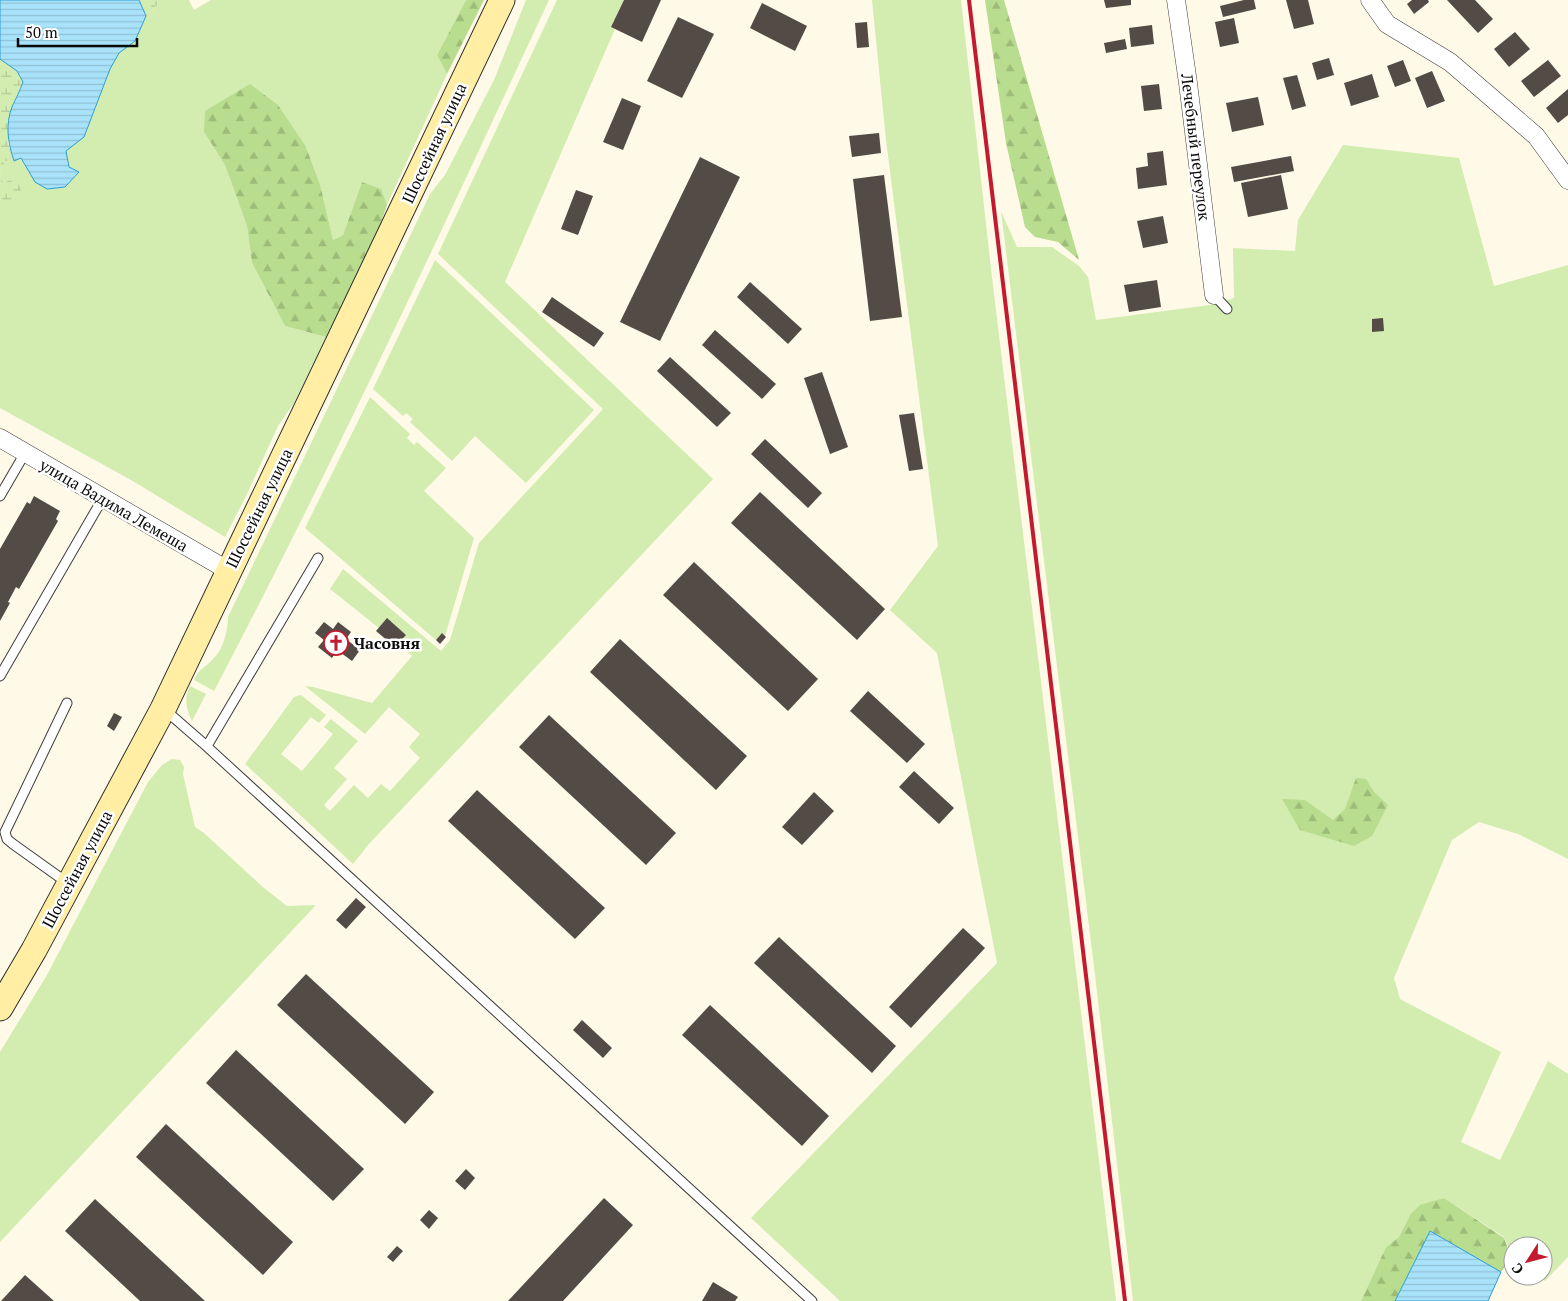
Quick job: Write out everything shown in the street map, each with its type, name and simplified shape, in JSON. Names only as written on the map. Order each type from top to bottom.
[{"type":"main road","name":"Шоссейная улица","points":[[0,1008],[163,708],[502,0]]},
{"type":"street","name":"Лечебный переулок","points":[[1176,0],[1214,294]]},
{"type":"street","points":[[1370,0],[1387,24],[1450,62],[1536,136],[1568,180]]},
{"type":"street","name":"улица Вадима Лемеша","points":[[0,438],[229,572]]},
{"type":"lane","points":[[1214,294],[1227,309]]},
{"type":"lane","points":[[0,496],[25,453]]},
{"type":"lane","points":[[0,676],[103,498]]},
{"type":"lane","points":[[207,746],[318,558]]},
{"type":"lane","points":[[67,703],[4,832],[13,844],[69,884]]},
{"type":"lane","points":[[163,708],[207,746],[812,1301]]},
{"type":"green space","points":[[139,0],[158,0],[157,5],[146,16]]},
{"type":"green space","points":[[158,0],[189,0],[194,10],[211,0],[466,0],[437,55],[447,74],[387,205],[381,190],[362,182],[343,235],[333,240],[320,184],[306,147],[204,132],[225,165],[247,226],[252,263],[285,326],[326,337],[294,403],[278,426],[225,537],[131,480],[0,408],[0,196],[5,203],[0,174],[5,161],[21,157],[35,182],[78,172],[69,167],[65,151],[84,137],[110,69],[119,53],[135,41],[146,16],[157,5]]},
{"type":"green space","points":[[466,0],[484,0],[447,74],[437,55]]},
{"type":"green space","points":[[526,0],[549,0],[344,434],[214,691],[194,680],[198,673],[220,650],[226,634],[228,617],[430,194],[445,175],[494,80]]},
{"type":"green space","points":[[557,0],[624,0],[611,27],[615,29],[505,282],[713,479],[368,845],[353,864],[245,764],[294,697],[301,695],[326,715],[319,723],[311,717],[281,754],[302,771],[333,734],[324,727],[331,719],[358,741],[334,768],[347,779],[324,805],[330,811],[354,785],[368,798],[381,784],[390,791],[420,758],[409,747],[420,734],[389,707],[365,734],[305,686],[372,703],[412,656],[398,643],[406,635],[387,619],[379,628],[330,589],[343,569],[441,651],[450,640],[479,543],[603,409],[438,254]]},
{"type":"green space","points":[[872,0],[961,0],[991,269],[1116,1301],[840,1301],[751,1218],[997,963],[937,653],[890,610],[938,546],[886,140]]},
{"type":"green space","points":[[985,0],[1004,0],[1079,260],[1058,242],[1035,237],[1025,227],[1006,143]]},
{"type":"green space","points":[[0,59],[17,71],[23,82],[12,107],[8,143],[14,161],[5,161],[0,174]]},
{"type":"green space","points":[[250,84],[278,105],[306,147],[320,184],[333,240],[343,235],[362,182],[381,189],[387,205],[373,246],[326,337],[285,326],[252,263],[247,226],[225,165],[204,132],[205,111]]},
{"type":"green space","points":[[1343,145],[1459,158],[1494,286],[1568,265],[1568,859],[1518,834],[1479,822],[1452,840],[1394,978],[1400,999],[1501,1052],[1461,1142],[1500,1160],[1548,1061],[1568,1074],[1568,1257],[1553,1273],[1553,1236],[1503,1236],[1444,1198],[1410,1215],[1399,1237],[1386,1247],[1361,1301],[1133,1301],[1001,211],[1017,247],[1052,247],[1079,266],[1088,277],[1096,320],[1210,305],[1234,298],[1233,248],[1295,251],[1298,220]]},
{"type":"green space","points":[[0,174],[3,183],[21,176],[21,193],[5,204],[0,196]]},
{"type":"green space","points":[[435,260],[594,410],[526,483],[475,436],[452,461],[410,422],[413,419],[406,413],[403,416],[373,389]]},
{"type":"green space","points":[[370,397],[410,434],[407,438],[414,445],[417,442],[446,468],[424,491],[474,538],[445,636],[442,633],[436,640],[305,528]]},
{"type":"green space","points":[[190,686],[206,694],[192,721],[186,704]]},
{"type":"green space","points":[[172,759],[180,760],[184,767],[183,774],[195,827],[287,906],[316,905],[0,1242],[0,1052],[47,975],[148,782],[162,765]]},
{"type":"green space","points":[[1356,778],[1366,779],[1374,792],[1388,805],[1372,836],[1354,846],[1300,830],[1282,799],[1305,800],[1333,820],[1345,809]]},
{"type":"green space","points":[[1444,1198],[1503,1237],[1503,1269],[1501,1272],[1430,1232],[1395,1301],[1361,1301],[1386,1247],[1399,1237],[1410,1215],[1420,1205]]},
{"type":"water","points":[[0,0],[139,0],[146,16],[135,41],[119,53],[110,69],[84,137],[66,151],[69,167],[79,172],[65,187],[47,189],[35,182],[21,158],[14,161],[10,148],[8,127],[12,107],[23,82],[17,71],[0,59]]},
{"type":"water","points":[[1430,1231],[1501,1272],[1488,1301],[1395,1301]]},
{"type":"building","points":[[624,0],[661,0],[642,42],[611,27]]},
{"type":"building","points":[[1104,0],[1131,0],[1131,5],[1106,8]]},
{"type":"building","points":[[1244,0],[1254,0],[1256,9],[1223,17],[1220,6]]},
{"type":"building","points":[[1286,0],[1308,0],[1314,24],[1294,29]]},
{"type":"building","points":[[1412,0],[1428,0],[1429,2],[1414,14],[1407,4]]},
{"type":"building","points":[[1447,0],[1475,0],[1493,19],[1478,33]]},
{"type":"building","points":[[762,3],[807,26],[795,51],[750,28]]},
{"type":"building","points":[[678,17],[714,34],[682,98],[647,81]]},
{"type":"building","points":[[1234,18],[1239,43],[1220,47],[1215,22]]},
{"type":"building","points":[[867,22],[869,47],[857,48],[855,23]]},
{"type":"building","points":[[1152,25],[1154,44],[1131,47],[1129,28]]},
{"type":"building","points":[[1515,32],[1530,49],[1509,67],[1494,49]]},
{"type":"building","points":[[1125,39],[1127,49],[1106,53],[1104,43]]},
{"type":"building","points":[[1329,58],[1334,75],[1317,80],[1312,63]]},
{"type":"building","points":[[1403,60],[1411,81],[1395,87],[1387,66]]},
{"type":"building","points":[[1548,60],[1561,76],[1534,97],[1521,81]]},
{"type":"building","points":[[1432,71],[1445,101],[1427,108],[1415,78]]},
{"type":"building","points":[[1372,74],[1379,97],[1351,106],[1344,83]]},
{"type":"building","points":[[1297,75],[1306,106],[1292,110],[1283,78]]},
{"type":"building","points":[[1159,84],[1162,109],[1144,111],[1141,86]]},
{"type":"building","points":[[1568,89],[1568,115],[1558,123],[1546,108]]},
{"type":"building","points":[[1258,97],[1264,125],[1232,132],[1226,103]]},
{"type":"building","points":[[622,98],[641,106],[623,150],[603,142]]},
{"type":"building","points":[[879,133],[881,153],[852,157],[849,136]]},
{"type":"building","points":[[1163,151],[1167,185],[1138,189],[1136,168],[1148,166],[1147,153]]},
{"type":"building","points":[[1291,156],[1294,171],[1234,182],[1231,167]]},
{"type":"building","points":[[700,157],[740,177],[660,341],[620,322]]},
{"type":"building","points":[[884,175],[902,317],[870,321],[853,179]]},
{"type":"building","points":[[1281,175],[1288,209],[1248,217],[1241,183]]},
{"type":"building","points":[[576,190],[593,196],[578,235],[561,229]]},
{"type":"building","points":[[1163,216],[1168,243],[1143,248],[1137,221]]},
{"type":"building","points":[[1157,280],[1161,307],[1129,312],[1124,285]]},
{"type":"building","points":[[750,282],[802,329],[788,344],[737,297]]},
{"type":"building","points":[[552,297],[604,333],[594,347],[542,312]]},
{"type":"building","points":[[1383,318],[1384,331],[1372,332],[1372,319]]},
{"type":"building","points":[[715,330],[776,384],[762,399],[702,345]]},
{"type":"building","points":[[670,357],[731,413],[717,427],[657,371]]},
{"type":"building","points":[[822,372],[848,447],[830,454],[804,378]]},
{"type":"building","points":[[914,413],[923,469],[909,471],[899,415]]},
{"type":"building","points":[[765,439],[822,493],[808,508],[751,454]]},
{"type":"building","points":[[760,492],[885,609],[857,640],[731,523]]},
{"type":"building","points":[[34,496],[60,511],[56,519],[58,521],[19,589],[16,587],[0,621],[0,549],[27,502],[30,504]]},
{"type":"building","points":[[694,562],[818,679],[788,711],[663,595]]},
{"type":"building","points":[[387,618],[406,635],[395,647],[376,631]]},
{"type":"building","name":"Часовня","points":[[324,622],[333,629],[338,622],[351,632],[346,639],[360,650],[352,661],[337,650],[332,658],[318,647],[324,640],[315,633]]},
{"type":"building","points":[[442,633],[446,637],[440,644],[436,640]]},
{"type":"building","points":[[620,639],[747,756],[716,790],[590,672]]},
{"type":"building","points":[[868,691],[925,744],[907,763],[850,711]]},
{"type":"building","points":[[114,713],[122,717],[114,731],[107,726]]},
{"type":"building","points":[[549,715],[676,833],[646,865],[519,747]]},
{"type":"building","points":[[914,771],[954,808],[939,824],[899,787]]},
{"type":"building","points":[[477,790],[605,908],[575,939],[448,821]]},
{"type":"building","points":[[814,792],[834,811],[802,845],[782,827]]},
{"type":"building","points":[[356,898],[366,907],[346,929],[336,920]]},
{"type":"building","points":[[963,928],[985,948],[911,1028],[889,1007]]},
{"type":"building","points":[[779,937],[896,1046],[872,1073],[754,963]]},
{"type":"building","points":[[306,974],[434,1092],[405,1124],[277,1005]]},
{"type":"building","points":[[710,1005],[829,1116],[802,1146],[682,1035]]},
{"type":"building","points":[[582,1020],[612,1048],[603,1058],[573,1030]]},
{"type":"building","points":[[236,1050],[364,1169],[333,1201],[206,1083]]},
{"type":"building","points":[[166,1124],[293,1242],[263,1275],[136,1157]]},
{"type":"building","points":[[466,1169],[475,1178],[465,1190],[455,1181]]},
{"type":"building","points":[[604,1198],[633,1225],[563,1301],[508,1301]]},
{"type":"building","points":[[95,1199],[205,1301],[140,1301],[65,1231]]},
{"type":"building","points":[[429,1210],[438,1218],[429,1229],[420,1220]]},
{"type":"building","points":[[397,1246],[403,1251],[393,1262],[387,1257]]},
{"type":"building","points":[[25,1275],[54,1301],[1,1301]]},
{"type":"building","points":[[713,1282],[738,1297],[735,1301],[702,1301]]},
{"type":"railway","points":[[969,0],[1125,1301]]},
{"type":"place","name":"Часовня","points":[[336,643]]}]
